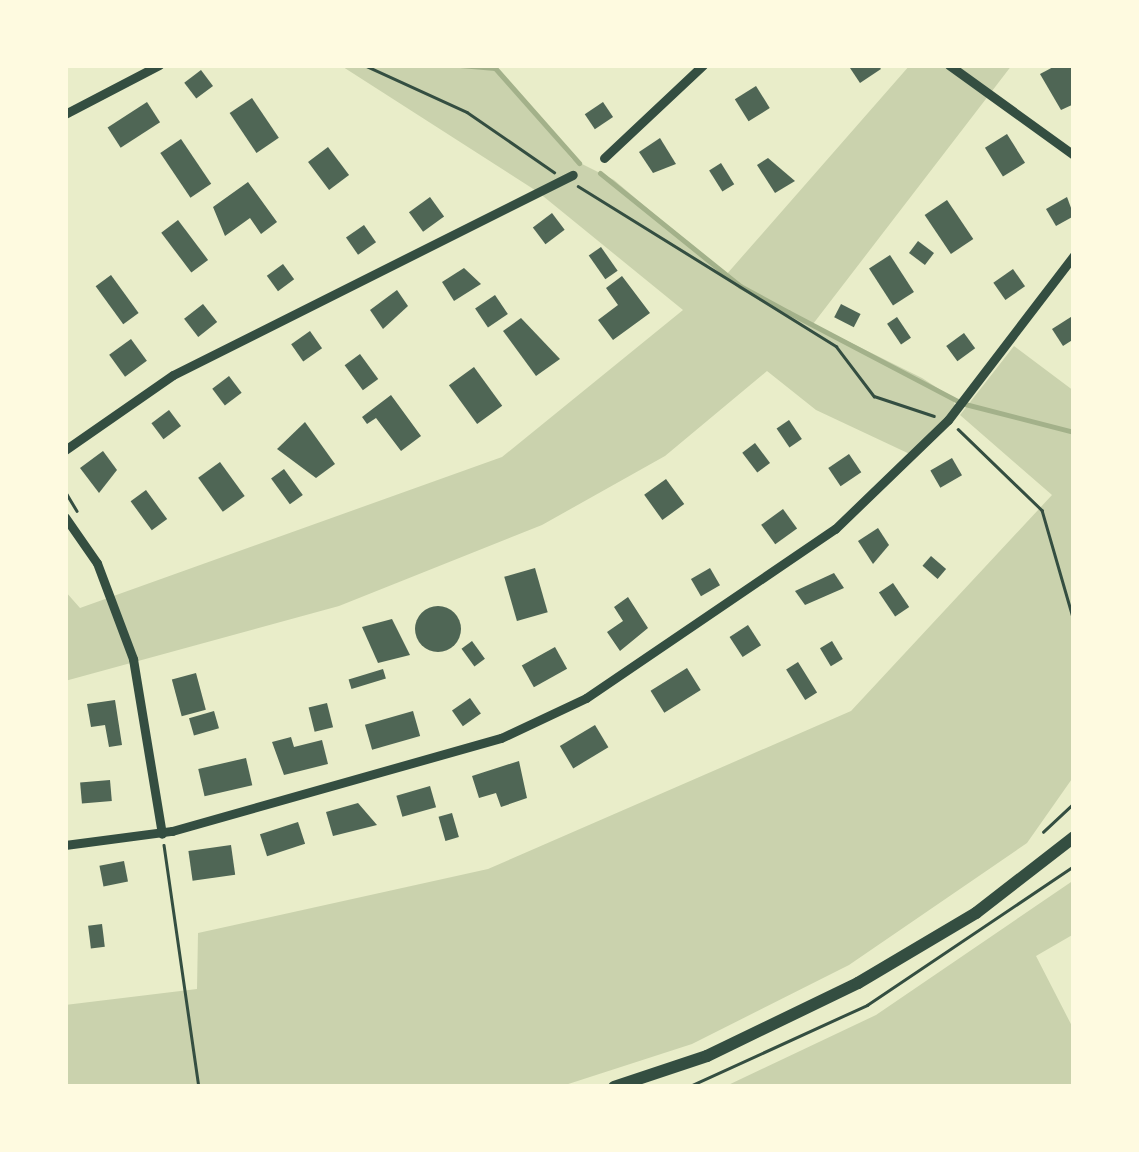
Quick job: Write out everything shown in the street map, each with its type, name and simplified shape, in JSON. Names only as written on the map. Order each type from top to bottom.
[{"type":"main road","points":[[614,1087],[707,1056],[858,983],[976,913],[1074,837]]},
{"type":"street","points":[[65,114],[159,65]]},
{"type":"street","points":[[604,158],[703,65]]},
{"type":"street","points":[[949,65],[1074,155]]},
{"type":"street","points":[[65,450],[173,374],[570,179]]},
{"type":"street","points":[[65,845],[162,834],[501,738],[586,698],[835,529],[948,420],[1074,254]]},
{"type":"street","points":[[65,517],[97,563],[132,659],[162,834]]},
{"type":"path","points":[[364,65],[466,112],[570,179],[602,193],[836,346],[874,396],[948,420],[1042,510],[1074,622]]},
{"type":"path","points":[[1042,832],[1074,803]]},
{"type":"path","points":[[162,834],[199,1087]]},
{"type":"path","points":[[688,1087],[867,1004],[1074,866]]},
{"type":"green space","points":[[340,65],[495,68],[572,159],[614,180],[726,275],[910,65],[1012,65],[813,324],[922,378],[953,398],[956,410],[914,456],[816,410],[767,371],[665,456],[542,525],[339,606],[65,681],[65,591],[80,608],[502,457],[683,310],[538,192]]},
{"type":"green space","points":[[1014,346],[1074,391],[1074,776],[1027,843],[849,965],[692,1044],[559,1087],[65,1087],[65,1005],[197,989],[198,933],[488,869],[851,711],[1052,495],[960,415]]},
{"type":"green space","points":[[1074,880],[1074,934],[1036,956],[1074,1030],[1074,1087],[724,1087],[876,1015]]},
{"type":"building","points":[[848,65],[878,65],[881,69],[860,83]]},
{"type":"building","points":[[1057,65],[1074,65],[1074,104],[1061,110],[1040,74]]},
{"type":"building","points":[[201,70],[213,86],[196,99],[184,83]]},
{"type":"building","points":[[756,86],[770,108],[749,121],[735,99]]},
{"type":"building","points":[[252,98],[279,138],[256,153],[230,113]]},
{"type":"building","points":[[147,102],[160,122],[121,148],[108,128]]},
{"type":"building","points":[[603,102],[613,117],[595,129],[585,114]]},
{"type":"building","points":[[1007,134],[1025,163],[1003,177],[985,148]]},
{"type":"building","points":[[660,138],[676,164],[653,173],[639,152]]},
{"type":"building","points":[[181,139],[211,184],[190,198],[160,153]]},
{"type":"building","points":[[328,147],[349,175],[329,190],[308,162]]},
{"type":"building","points":[[768,158],[795,181],[775,193],[757,165]]},
{"type":"building","points":[[721,163],[734,184],[722,192],[709,170]]},
{"type":"building","points":[[248,182],[277,222],[261,234],[250,218],[225,236],[213,207]]},
{"type":"building","points":[[430,197],[444,216],[423,232],[409,212]]},
{"type":"building","points":[[1067,197],[1074,216],[1056,226],[1046,209]]},
{"type":"building","points":[[947,200],[973,239],[951,254],[925,215]]},
{"type":"building","points":[[552,213],[565,230],[545,244],[533,227]]},
{"type":"building","points":[[178,220],[208,260],[191,273],[161,233]]},
{"type":"building","points":[[364,225],[376,242],[358,255],[346,238]]},
{"type":"building","points":[[918,241],[934,253],[925,265],[909,253]]},
{"type":"building","points":[[601,247],[618,271],[605,279],[589,256]]},
{"type":"building","points":[[890,255],[914,292],[893,306],[869,269]]},
{"type":"building","points":[[283,264],[294,279],[278,291],[267,276]]},
{"type":"building","points":[[464,268],[481,284],[454,301],[442,282]]},
{"type":"building","points":[[1013,269],[1025,286],[1005,300],[993,283]]},
{"type":"building","points":[[111,275],[139,313],[123,324],[96,286]]},
{"type":"building","points":[[622,276],[650,313],[613,340],[598,320],[618,305],[606,288]]},
{"type":"building","points":[[397,290],[408,306],[383,329],[370,310]]},
{"type":"building","points":[[495,295],[508,314],[488,327],[475,308]]},
{"type":"building","points":[[203,304],[217,322],[198,337],[184,319]]},
{"type":"building","points":[[841,304],[861,314],[854,327],[834,317]]},
{"type":"building","points":[[1074,315],[1074,339],[1063,346],[1052,329]]},
{"type":"building","points":[[897,317],[911,338],[901,344],[887,324]]},
{"type":"building","points":[[521,318],[560,359],[536,376],[503,331]]},
{"type":"building","points":[[310,331],[322,348],[303,361],[291,344]]},
{"type":"building","points":[[964,333],[975,348],[957,361],[946,346]]},
{"type":"building","points":[[131,339],[147,361],[125,377],[109,355]]},
{"type":"building","points":[[360,354],[378,379],[363,390],[345,365]]},
{"type":"building","points":[[474,367],[502,406],[477,424],[449,385]]},
{"type":"building","points":[[229,376],[242,393],[225,405],[212,389]]},
{"type":"building","points":[[391,395],[421,436],[401,451],[376,418],[367,424],[362,417]]},
{"type":"building","points":[[169,410],[181,426],[163,439],[151,423]]},
{"type":"building","points":[[789,420],[802,439],[789,447],[777,428]]},
{"type":"building","points":[[305,422],[335,464],[316,478],[277,449]]},
{"type":"building","points":[[755,443],[770,463],[757,473],[742,453]]},
{"type":"building","points":[[103,451],[117,470],[99,493],[80,468]]},
{"type":"building","points":[[849,454],[861,472],[841,486],[828,468]]},
{"type":"building","points":[[952,458],[962,475],[940,488],[930,470]]},
{"type":"building","points":[[220,462],[245,496],[223,512],[198,478]]},
{"type":"building","points":[[284,469],[303,495],[290,504],[271,478]]},
{"type":"building","points":[[666,479],[684,504],[662,520],[644,495]]},
{"type":"building","points":[[146,490],[167,519],[152,530],[131,501]]},
{"type":"building","points":[[783,509],[797,528],[775,544],[761,525]]},
{"type":"building","points":[[878,528],[889,545],[873,564],[858,541]]},
{"type":"building","points":[[931,556],[946,569],[938,579],[922,566]]},
{"type":"building","points":[[535,568],[548,612],[517,621],[504,577]]},
{"type":"building","points":[[710,568],[720,585],[701,596],[691,579]]},
{"type":"building","points":[[834,573],[844,588],[805,605],[795,591]]},
{"type":"building","points":[[893,583],[909,607],[895,617],[879,593]]},
{"type":"building","points":[[628,597],[648,628],[620,651],[607,632],[623,621],[614,607]]},
{"type":"building","points":[[438,606],[454,613],[461,629],[454,645],[438,652],[422,645],[415,629],[422,613]]},
{"type":"building","points":[[392,619],[410,655],[378,663],[362,627]]},
{"type":"building","points":[[748,625],[761,645],[743,657],[730,637]]},
{"type":"building","points":[[472,641],[485,659],[474,666],[461,649]]},
{"type":"building","points":[[832,641],[843,659],[831,666],[820,648]]},
{"type":"building","points":[[555,647],[567,669],[534,687],[522,665]]},
{"type":"building","points":[[798,662],[817,693],[805,700],[786,669]]},
{"type":"building","points":[[687,668],[701,690],[664,713],[651,691]]},
{"type":"building","points":[[383,669],[386,679],[351,689],[349,680]]},
{"type":"building","points":[[196,673],[206,710],[182,716],[172,679]]},
{"type":"building","points":[[470,698],[481,714],[463,726],[452,711]]},
{"type":"building","points":[[115,700],[122,745],[109,747],[105,725],[91,727],[87,704]]},
{"type":"building","points":[[327,703],[333,727],[315,732],[309,708]]},
{"type":"building","points":[[214,711],[219,728],[194,735],[189,718]]},
{"type":"building","points":[[413,711],[420,736],[372,750],[365,725]]},
{"type":"building","points":[[595,725],[608,747],[573,768],[560,746]]},
{"type":"building","points":[[291,737],[294,747],[322,740],[328,764],[284,775],[272,742]]},
{"type":"building","points":[[246,758],[252,785],[205,796],[198,769]]},
{"type":"building","points":[[519,761],[527,798],[501,807],[496,793],[479,798],[472,776]]},
{"type":"building","points":[[110,780],[112,801],[82,804],[80,783]]},
{"type":"building","points":[[430,786],[436,807],[402,817],[396,796]]},
{"type":"building","points":[[358,803],[377,825],[333,836],[326,812]]},
{"type":"building","points":[[452,813],[459,837],[445,841],[439,817]]},
{"type":"building","points":[[298,822],[305,844],[267,856],[260,834]]},
{"type":"building","points":[[231,845],[235,875],[193,881],[188,851]]},
{"type":"building","points":[[124,861],[128,882],[103,886],[99,866]]},
{"type":"building","points":[[102,924],[105,947],[91,949],[88,926]]},
{"type":"waterway","points":[[460,65],[495,68],[579,163]]},
{"type":"waterway","points":[[600,173],[740,286],[961,403],[1074,432]]}]
